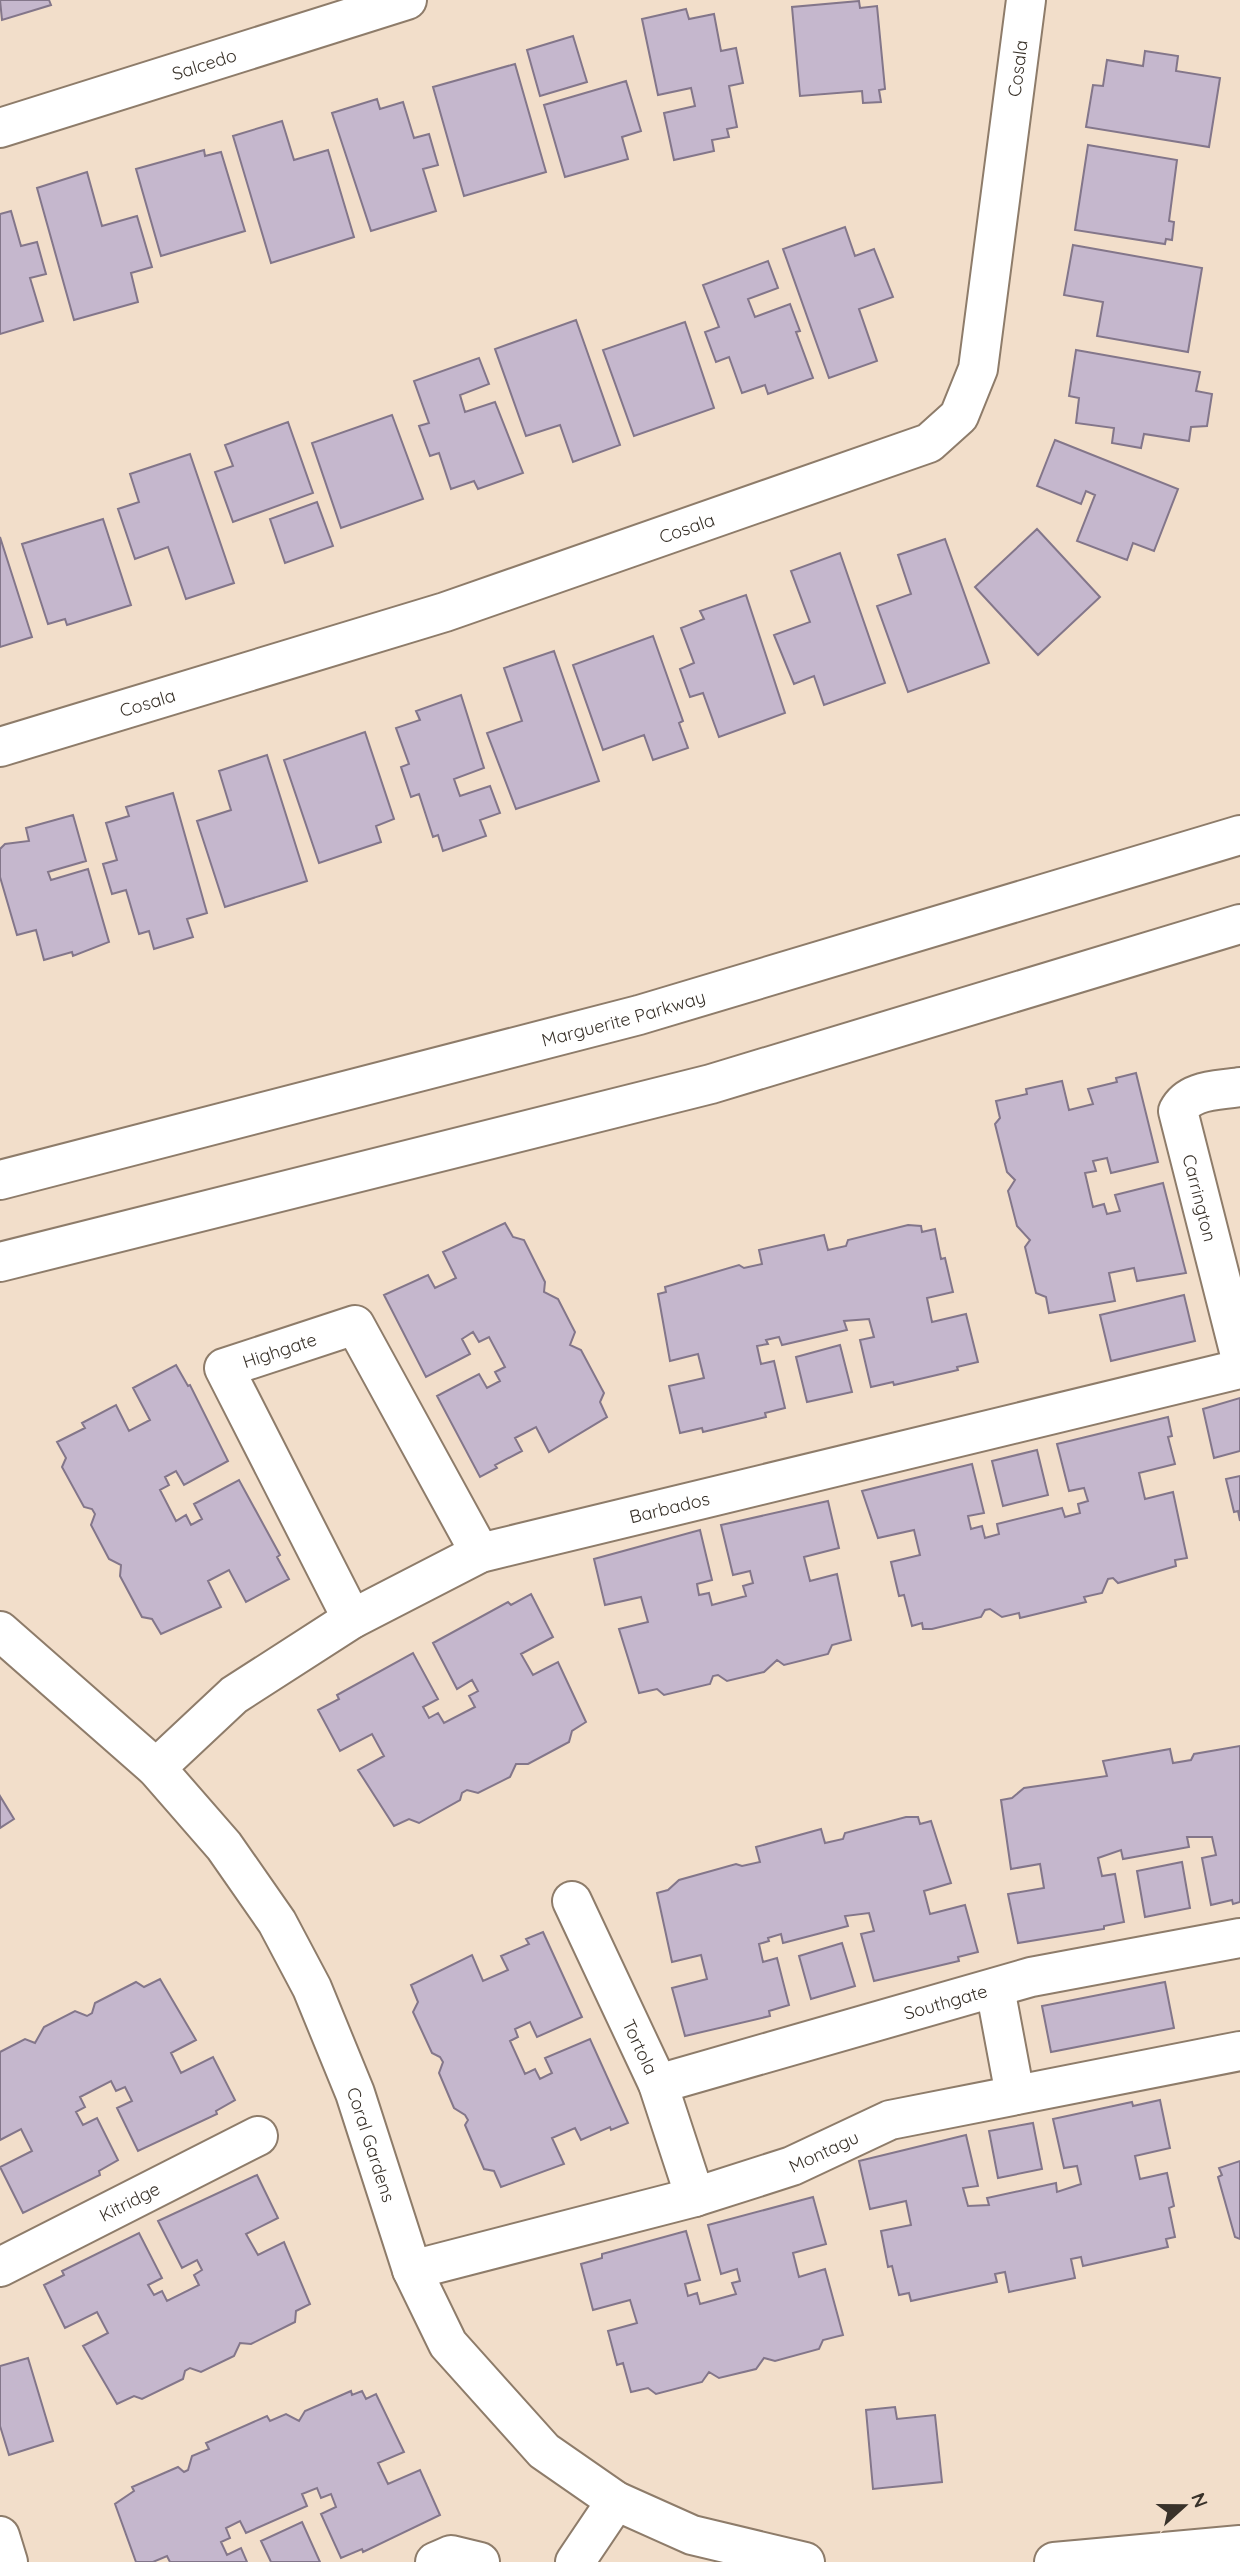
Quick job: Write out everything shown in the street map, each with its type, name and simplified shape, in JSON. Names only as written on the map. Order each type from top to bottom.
[{"type":"street","name":"Salcedo","points":[[0,128],[407,0]]},
{"type":"street","name":"Cosala","points":[[0,747],[445,612],[929,443],[959,416],[978,369],[1026,0]]},
{"type":"street","name":"Marguerite Parkway","points":[[0,1180],[639,1015],[1240,835]]},
{"type":"street","points":[[0,1262],[711,1084],[1240,924]]},
{"type":"street","name":"Carrington","points":[[1240,1087],[1193,1095],[1182,1101],[1178,1111],[1240,1355]]},
{"type":"street","name":"Highgate","points":[[352,1619],[224,1368],[355,1325],[480,1553]]},
{"type":"street","name":"Barbados","points":[[156,1768],[234,1695],[352,1619],[480,1553],[1240,1369]]},
{"type":"street","name":"Coral Gardens","points":[[0,1631],[156,1768],[224,1846],[277,1922],[312,1988],[355,2093],[412,2270],[448,2344],[544,2451],[616,2501],[692,2535],[805,2562]]},
{"type":"street","name":"Tortola","points":[[572,1901],[657,2084],[695,2197]]},
{"type":"street","name":"Southgate","points":[[657,2084],[1031,1977],[1240,1938]]},
{"type":"street","points":[[995,1988],[1015,2095]]},
{"type":"street","name":"Montagu","points":[[412,2270],[695,2197],[792,2166],[890,2120],[1240,2050]]},
{"type":"street","name":"Kitridge","points":[[0,2267],[258,2136]]},
{"type":"street","points":[[575,2562],[616,2501]]},
{"type":"street","points":[[0,2536],[8,2562]]},
{"type":"street","points":[[1054,2562],[1240,2545]]},
{"type":"street","points":[[435,2562],[451,2555],[480,2562]]},
{"type":"building","points":[[0,0],[49,0],[51,5],[2,20]]},
{"type":"building","points":[[859,1],[860,8],[877,6],[885,89],[879,90],[881,102],[863,103],[862,91],[800,96],[792,7]]},
{"type":"building","points":[[686,9],[689,19],[714,14],[721,51],[736,48],[743,83],[729,86],[737,127],[727,129],[729,137],[712,140],[714,151],[674,160],[664,113],[695,106],[691,88],[658,95],[642,19]]},
{"type":"building","points":[[573,36],[587,82],[540,96],[527,50]]},
{"type":"building","points":[[1145,51],[1178,56],[1176,71],[1220,78],[1209,147],[1086,127],[1093,85],[1103,86],[1107,60],[1143,66]]},
{"type":"building","points":[[515,64],[546,172],[464,196],[433,87]]},
{"type":"building","points":[[626,81],[641,131],[622,137],[628,159],[565,177],[544,105]]},
{"type":"building","points":[[377,99],[380,109],[403,102],[414,138],[429,134],[438,165],[423,169],[436,211],[371,231],[332,113]]},
{"type":"building","points":[[282,121],[294,160],[328,150],[354,237],[271,263],[233,136]]},
{"type":"building","points":[[1088,145],[1177,160],[1169,221],[1174,222],[1172,240],[1166,239],[1165,244],[1075,230]]},
{"type":"building","points":[[204,150],[205,156],[221,152],[245,231],[161,256],[136,169]]},
{"type":"building","points":[[87,172],[102,226],[137,216],[152,267],[131,273],[138,302],[74,320],[37,188]]},
{"type":"building","points":[[11,211],[21,246],[37,242],[46,274],[30,278],[43,321],[0,334],[0,214]]},
{"type":"building","points":[[845,227],[855,256],[874,249],[893,297],[859,309],[877,361],[829,378],[783,249]]},
{"type":"building","points":[[1073,245],[1202,268],[1188,352],[1097,336],[1103,302],[1064,295]]},
{"type":"building","points":[[768,261],[778,288],[748,299],[755,317],[790,304],[800,331],[796,332],[813,378],[768,394],[765,385],[742,393],[729,357],[716,362],[705,332],[719,327],[703,285]]},
{"type":"building","points":[[576,320],[620,445],[573,462],[560,425],[526,436],[495,349]]},
{"type":"building","points":[[685,322],[714,408],[634,436],[603,350]]},
{"type":"building","points":[[1076,350],[1200,372],[1196,391],[1212,394],[1207,426],[1191,427],[1189,441],[1144,434],[1141,448],[1112,443],[1114,428],[1076,423],[1079,398],[1069,396]]},
{"type":"building","points":[[479,358],[489,384],[460,395],[465,412],[495,402],[523,473],[478,489],[474,481],[451,489],[439,453],[430,456],[419,426],[429,423],[414,381]]},
{"type":"building","points":[[392,415],[423,499],[341,528],[312,443]]},
{"type":"building","points":[[288,422],[313,493],[233,522],[215,472],[233,466],[225,445]]},
{"type":"building","points":[[1055,440],[1178,489],[1154,551],[1133,543],[1127,560],[1077,541],[1095,495],[1086,491],[1081,504],[1037,486]]},
{"type":"building","points":[[190,454],[234,583],[186,599],[168,547],[135,559],[118,509],[139,502],[130,474]]},
{"type":"building","points":[[317,502],[333,546],[285,563],[270,519]]},
{"type":"building","points":[[103,519],[131,605],[67,625],[65,619],[48,624],[22,544]]},
{"type":"building","points":[[1037,529],[1100,597],[1038,655],[975,587]]},
{"type":"building","points":[[0,537],[32,637],[0,647]]},
{"type":"building","points":[[945,539],[989,663],[908,692],[877,606],[911,594],[898,555]]},
{"type":"building","points":[[840,553],[885,683],[824,705],[814,676],[794,684],[774,635],[810,622],[791,571]]},
{"type":"building","points":[[746,595],[785,713],[719,737],[703,693],[690,697],[680,669],[694,663],[681,628],[704,619],[700,611]]},
{"type":"building","points":[[653,636],[683,721],[679,723],[688,748],[653,760],[644,735],[603,750],[573,665]]},
{"type":"building","points":[[554,651],[599,781],[516,809],[487,733],[522,721],[504,668]]},
{"type":"building","points":[[461,695],[484,768],[454,779],[460,796],[490,786],[500,813],[480,820],[486,836],[443,851],[438,835],[433,837],[419,794],[411,797],[401,767],[409,764],[396,728],[420,720],[416,711]]},
{"type":"building","points":[[365,732],[394,819],[376,826],[381,842],[319,863],[284,760]]},
{"type":"building","points":[[267,755],[307,881],[225,907],[197,821],[231,810],[219,771]]},
{"type":"building","points":[[173,793],[207,913],[187,919],[193,937],[154,949],[149,931],[139,934],[126,890],[112,894],[103,864],[117,860],[106,823],[129,816],[126,807]]},
{"type":"building","points":[[73,815],[86,861],[48,872],[51,880],[88,869],[109,942],[73,956],[72,952],[44,960],[36,930],[17,935],[0,877],[0,849],[5,844],[29,841],[26,828]]},
{"type":"building","points":[[1136,1073],[1158,1162],[1111,1173],[1107,1158],[1093,1161],[1096,1171],[1085,1173],[1093,1207],[1104,1204],[1107,1214],[1120,1211],[1115,1195],[1163,1183],[1186,1273],[1137,1281],[1134,1268],[1109,1273],[1115,1301],[1049,1313],[1046,1297],[1036,1293],[1025,1247],[1030,1240],[1017,1226],[1008,1191],[1015,1180],[1007,1172],[995,1124],[1000,1118],[996,1101],[1027,1094],[1026,1089],[1062,1081],[1069,1110],[1093,1104],[1088,1089],[1117,1082],[1116,1078]]},
{"type":"building","points":[[505,1223],[513,1237],[524,1240],[545,1282],[544,1292],[558,1299],[575,1332],[570,1345],[581,1350],[604,1393],[600,1402],[607,1417],[549,1452],[536,1427],[515,1438],[522,1451],[495,1465],[497,1468],[480,1477],[437,1396],[479,1374],[487,1388],[500,1381],[495,1372],[505,1367],[489,1337],[479,1342],[473,1332],[462,1339],[470,1354],[426,1377],[384,1295],[428,1275],[435,1288],[456,1278],[443,1252]]},
{"type":"building","points":[[908,1225],[921,1226],[922,1232],[935,1229],[941,1259],[945,1258],[953,1292],[927,1298],[932,1322],[966,1314],[978,1362],[957,1367],[958,1370],[894,1385],[893,1382],[871,1387],[860,1340],[874,1337],[869,1319],[844,1321],[847,1330],[782,1345],[779,1337],[766,1340],[768,1344],[757,1346],[761,1364],[774,1361],[785,1408],[765,1413],[766,1417],[703,1432],[702,1428],[680,1433],[669,1386],[704,1378],[698,1354],[670,1361],[658,1294],[666,1292],[665,1287],[739,1265],[744,1268],[762,1264],[759,1250],[824,1235],[828,1250],[846,1246],[848,1240]]},
{"type":"building","points":[[1184,1295],[1195,1341],[1111,1361],[1100,1315]]},
{"type":"building","points":[[840,1345],[852,1392],[807,1402],[796,1357]]},
{"type":"building","points":[[176,1365],[188,1386],[190,1385],[228,1461],[184,1485],[176,1471],[165,1477],[169,1485],[160,1490],[176,1521],[186,1515],[191,1525],[202,1519],[194,1504],[239,1480],[280,1555],[277,1557],[289,1579],[246,1602],[229,1570],[208,1581],[221,1607],[161,1634],[152,1619],[142,1617],[120,1576],[121,1565],[109,1559],[91,1525],[95,1514],[92,1509],[84,1507],[62,1467],[66,1458],[57,1442],[85,1428],[82,1423],[116,1405],[129,1431],[150,1420],[133,1388]]},
{"type":"building","points":[[1240,1398],[1240,1451],[1214,1458],[1203,1409]]},
{"type":"building","points":[[1168,1417],[1172,1436],[1168,1437],[1175,1464],[1139,1473],[1145,1499],[1173,1492],[1187,1558],[1175,1560],[1176,1566],[1118,1583],[1113,1578],[1108,1579],[1102,1593],[1084,1597],[1086,1602],[1020,1618],[1019,1613],[1002,1617],[990,1609],[985,1610],[981,1617],[932,1629],[923,1629],[922,1623],[912,1626],[904,1595],[899,1596],[891,1562],[920,1555],[914,1530],[878,1538],[862,1491],[972,1464],[984,1513],[968,1516],[971,1529],[982,1526],[985,1538],[999,1534],[997,1524],[1062,1508],[1065,1517],[1080,1513],[1078,1504],[1088,1501],[1084,1488],[1069,1491],[1057,1444]]},
{"type":"building","points":[[1037,1450],[1048,1495],[1003,1506],[992,1461]]},
{"type":"building","points":[[1240,1476],[1240,1521],[1238,1511],[1234,1512],[1226,1479]]},
{"type":"building","points":[[828,1501],[839,1548],[804,1557],[810,1581],[837,1574],[851,1640],[832,1645],[828,1654],[784,1665],[777,1660],[764,1672],[727,1681],[718,1675],[713,1676],[710,1684],[664,1695],[657,1689],[639,1693],[619,1629],[648,1622],[641,1597],[605,1605],[594,1559],[700,1530],[712,1580],[697,1584],[699,1595],[709,1593],[712,1605],[746,1596],[743,1586],[753,1583],[750,1571],[733,1575],[721,1525]]},
{"type":"building","points":[[531,1594],[553,1637],[521,1654],[533,1675],[558,1662],[586,1722],[572,1731],[569,1742],[528,1764],[516,1764],[510,1777],[478,1793],[467,1790],[462,1793],[460,1800],[419,1823],[409,1819],[394,1826],[358,1770],[384,1756],[372,1734],[340,1751],[318,1710],[339,1699],[337,1695],[413,1653],[438,1699],[423,1707],[429,1718],[438,1713],[444,1723],[475,1707],[469,1696],[478,1691],[472,1680],[457,1689],[433,1643],[508,1602],[511,1605]]},
{"type":"building","points":[[1240,1746],[1240,1902],[1233,1904],[1232,1900],[1211,1905],[1202,1858],[1216,1855],[1212,1837],[1187,1837],[1189,1847],[1123,1859],[1121,1850],[1098,1858],[1102,1876],[1115,1874],[1124,1922],[1104,1926],[1104,1929],[1018,1943],[1008,1894],[1044,1888],[1040,1864],[1011,1869],[1001,1800],[1012,1798],[1024,1788],[1107,1776],[1103,1761],[1170,1749],[1173,1763],[1191,1760],[1194,1754]]},
{"type":"building","points":[[0,1796],[14,1819],[0,1828]]},
{"type":"building","points":[[906,1817],[918,1817],[920,1824],[931,1821],[951,1883],[924,1891],[930,1914],[965,1905],[978,1952],[958,1957],[959,1961],[874,1981],[861,1934],[874,1931],[869,1913],[845,1916],[848,1926],[783,1943],[781,1934],[759,1944],[763,1962],[777,1958],[789,2005],[769,2011],[770,2016],[685,2036],[672,1988],[707,1979],[701,1955],[672,1962],[657,1893],[668,1890],[679,1880],[736,1864],[742,1866],[760,1862],[756,1847],[821,1829],[825,1843],[843,1839],[845,1833]]},
{"type":"building","points":[[1182,1862],[1190,1908],[1145,1917],[1137,1871]]},
{"type":"building","points":[[543,1932],[582,2017],[537,2037],[530,2022],[515,2029],[518,2037],[510,2041],[525,2074],[535,2069],[540,2079],[552,2073],[545,2058],[590,2039],[628,2123],[611,2130],[610,2127],[581,2140],[575,2128],[552,2138],[564,2164],[501,2187],[494,2171],[484,2169],[465,2125],[468,2120],[454,2108],[439,2073],[443,2062],[432,2053],[413,2012],[418,2002],[411,1985],[472,1955],[483,1981],[508,1970],[501,1956],[529,1944],[526,1939]]},
{"type":"building","points":[[842,1943],[855,1986],[811,1999],[799,1956]]},
{"type":"building","points":[[160,1979],[196,2040],[171,2053],[181,2073],[213,2057],[235,2100],[216,2111],[217,2114],[138,2151],[117,2108],[132,2101],[125,2087],[116,2091],[111,2081],[80,2097],[85,2107],[76,2112],[83,2125],[97,2118],[118,2160],[99,2171],[100,2175],[23,2213],[0,2167],[32,2151],[21,2129],[0,2140],[0,2052],[25,2039],[35,2043],[44,2027],[75,2011],[87,2016],[92,2013],[95,2003],[136,1982],[144,1987]]},
{"type":"building","points":[[1165,1982],[1174,2028],[1051,2052],[1042,2006]]},
{"type":"building","points":[[1160,2100],[1170,2148],[1135,2156],[1140,2179],[1167,2173],[1174,2206],[1169,2208],[1175,2237],[1166,2239],[1168,2247],[1083,2266],[1081,2257],[1071,2259],[1075,2278],[1009,2292],[1005,2272],[995,2274],[997,2282],[911,2301],[909,2293],[899,2295],[892,2266],[888,2267],[881,2231],[911,2225],[906,2201],[870,2209],[859,2161],[966,2135],[978,2186],[963,2188],[968,2206],[989,2205],[987,2198],[1056,2183],[1057,2192],[1081,2184],[1077,2166],[1064,2168],[1053,2119],[1132,2102],[1133,2106]]},
{"type":"building","points":[[1033,2123],[1042,2169],[998,2178],[989,2131]]},
{"type":"building","points":[[1240,2161],[1240,2239],[1235,2237],[1218,2177],[1222,2175],[1219,2168]]},
{"type":"building","points":[[257,2175],[278,2218],[246,2234],[258,2255],[284,2242],[310,2304],[296,2311],[295,2322],[251,2344],[240,2343],[234,2356],[201,2372],[190,2368],[185,2371],[183,2379],[142,2399],[134,2396],[117,2404],[83,2346],[108,2333],[97,2312],[65,2328],[44,2285],[64,2275],[62,2271],[139,2233],[162,2278],[148,2285],[154,2295],[162,2291],[167,2301],[199,2285],[194,2275],[202,2270],[197,2260],[182,2268],[158,2221]]},
{"type":"building","points":[[813,2197],[826,2244],[793,2253],[799,2277],[825,2269],[843,2335],[823,2340],[819,2349],[775,2361],[764,2358],[756,2369],[719,2378],[709,2372],[702,2382],[656,2394],[648,2388],[631,2392],[623,2363],[617,2365],[608,2331],[637,2323],[630,2300],[593,2310],[581,2264],[602,2258],[602,2254],[686,2231],[700,2280],[685,2284],[688,2296],[697,2293],[700,2304],[736,2294],[732,2283],[740,2281],[737,2269],[721,2274],[708,2225]]},
{"type":"building","points":[[28,2358],[53,2441],[9,2455],[0,2426],[0,2366]]},
{"type":"building","points":[[351,2391],[352,2395],[362,2391],[366,2399],[376,2394],[404,2452],[378,2463],[388,2484],[420,2470],[440,2515],[363,2552],[362,2549],[341,2558],[321,2514],[336,2507],[331,2494],[321,2498],[317,2488],[302,2494],[307,2506],[246,2533],[240,2521],[226,2528],[230,2538],[221,2542],[227,2555],[241,2548],[247,2562],[170,2562],[167,2556],[153,2562],[136,2562],[115,2504],[134,2491],[132,2487],[178,2467],[184,2472],[188,2470],[192,2456],[209,2449],[206,2443],[267,2416],[270,2421],[286,2414],[299,2421],[305,2411]]},
{"type":"building","points":[[895,2407],[897,2419],[935,2415],[942,2482],[873,2489],[866,2410]]},
{"type":"building","points":[[302,2522],[320,2562],[271,2562],[261,2541]]}]
